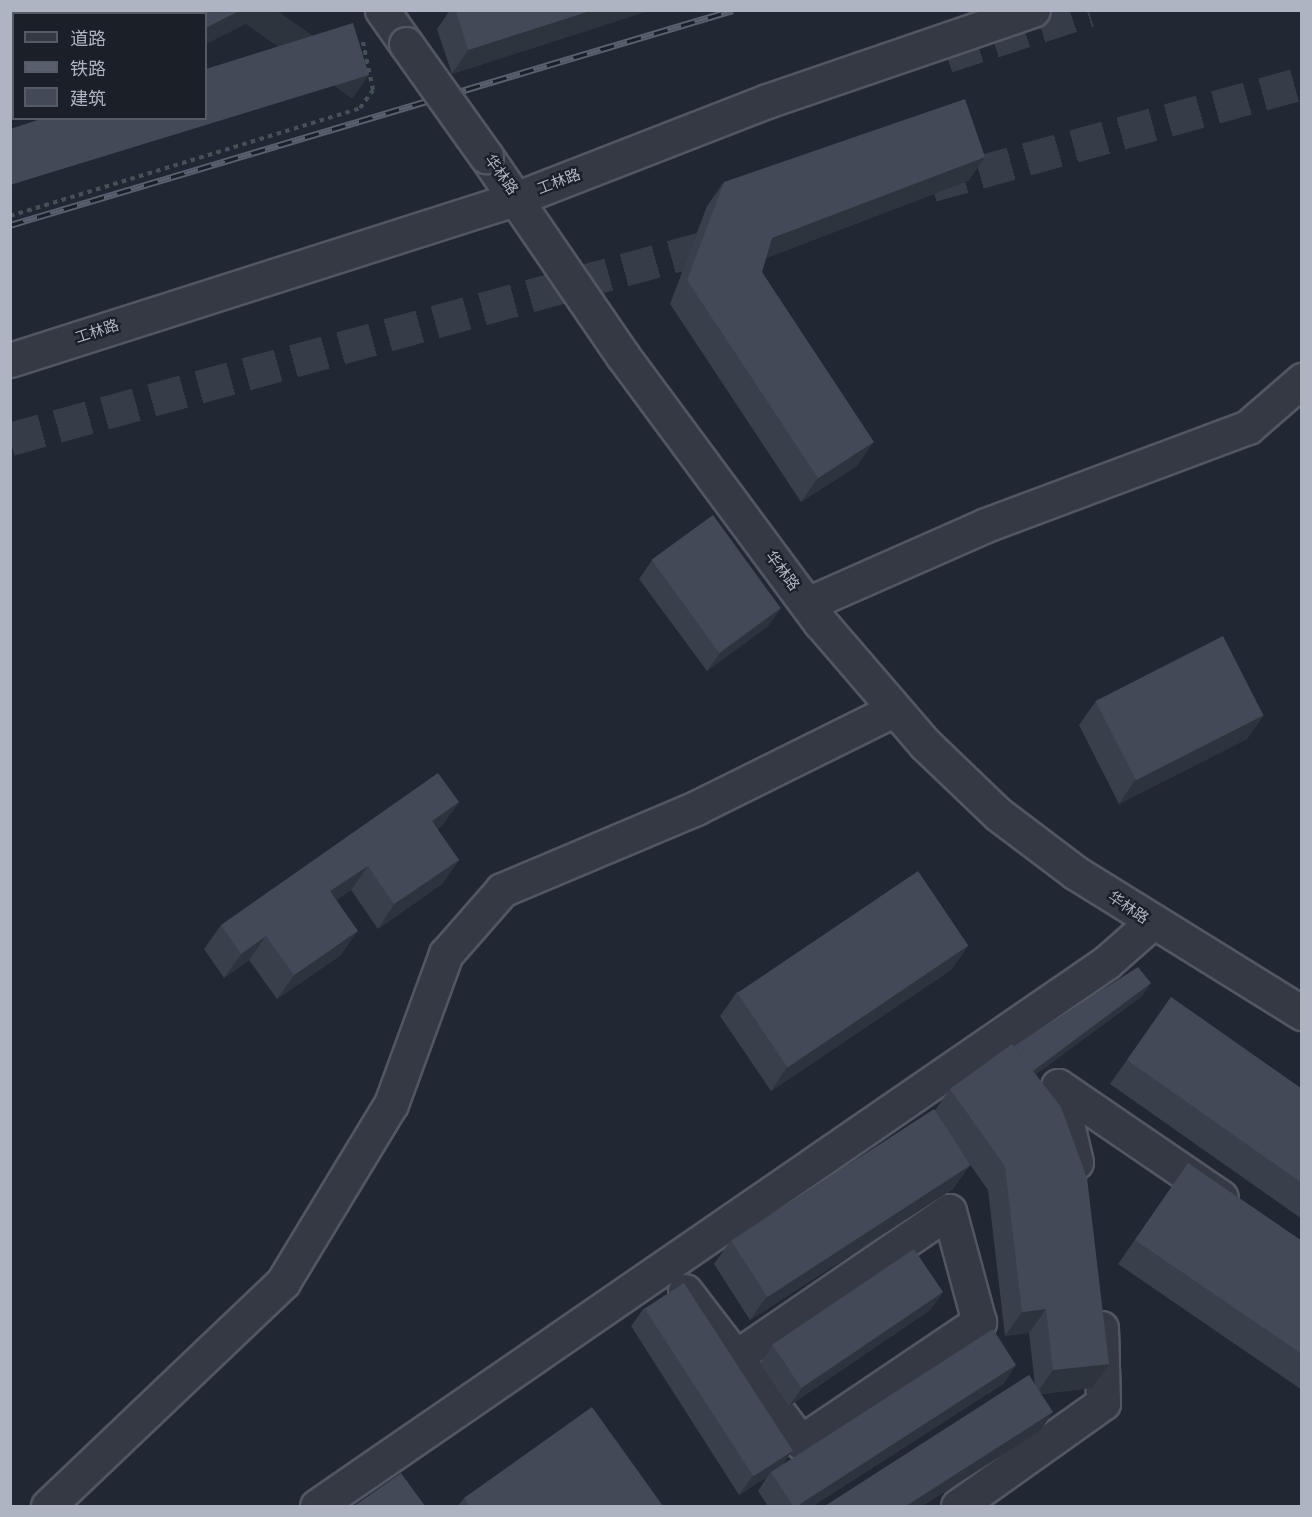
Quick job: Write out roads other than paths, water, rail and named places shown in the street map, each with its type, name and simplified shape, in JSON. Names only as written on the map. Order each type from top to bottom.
[{"type":"street","name":"华林路","points":[[382,10],[518,198],[623,356],[807,604],[893,710],[998,814],[1150,924],[1302,1013]]},
{"type":"street","name":"工林路","points":[[10,360],[518,198],[767,101],[1033,10]]},
{"type":"street","points":[[807,604],[986,525],[1248,428],[1302,380]]},
{"type":"street","points":[[48,1506],[283,1282],[391,1104],[446,954],[502,890],[696,808],[893,710]]},
{"type":"street","points":[[317,1506],[1107,962],[1150,924]]},
{"type":"street","points":[[1086,1194],[1058,1086],[1243,1213]]},
{"type":"street","points":[[666,1266],[801,1442],[979,1322],[949,1211],[736,1357]]},
{"type":"street","points":[[958,1506],[1103,1403],[1100,1297]]},
{"type":"tunnel","points":[[947,56],[1089,10]]},
{"type":"tunnel","points":[[932,185],[1302,83]]},
{"type":"tunnel","points":[[10,439],[732,240]]},
{"type":"railway","points":[[10,225],[733,10]]}]
